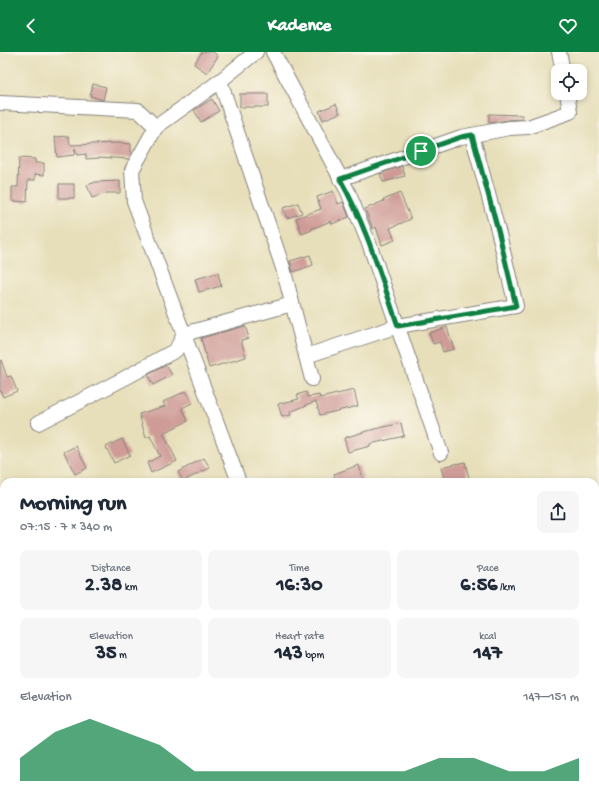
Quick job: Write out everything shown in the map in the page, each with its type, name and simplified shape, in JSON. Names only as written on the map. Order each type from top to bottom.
[{"type":"street","points":[[238,478],[134,201],[132,170],[156,127],[220,81],[256,52]]},
{"type":"street","points":[[273,52],[348,192],[370,246],[441,453]]},
{"type":"street","points":[[560,52],[562,64]]},
{"type":"street","points":[[220,81],[283,268],[312,379]]},
{"type":"street","points":[[340,179],[472,135],[510,128],[528,127],[570,112],[567,100]]},
{"type":"street","points":[[0,103],[138,110],[156,127]]},
{"type":"street","points":[[306,356],[398,326],[516,306],[499,234],[472,135]]},
{"type":"street","points":[[38,423],[176,350],[184,334],[292,304]]},
{"type":"building","points":[[202,52],[213,52],[218,56],[207,73],[194,64]]},
{"type":"building","points":[[93,84],[106,87],[103,100],[90,96]]},
{"type":"building","points":[[240,94],[268,94],[268,107],[240,107]]},
{"type":"building","points":[[212,99],[219,111],[201,122],[194,110]]},
{"type":"building","points":[[336,104],[340,113],[323,120],[319,111]]},
{"type":"building","points":[[489,114],[522,115],[522,119],[489,123]]},
{"type":"building","points":[[69,136],[70,145],[117,143],[131,144],[131,155],[129,159],[99,157],[86,159],[86,154],[77,155],[75,148],[74,155],[57,157],[55,137]]},
{"type":"building","points":[[19,158],[35,159],[35,163],[44,163],[44,175],[35,174],[35,180],[28,180],[27,202],[12,201],[12,187],[18,187]]},
{"type":"building","points":[[402,166],[405,176],[383,182],[380,174]]},
{"type":"building","points":[[120,181],[120,193],[106,193],[92,198],[87,185],[96,182]]},
{"type":"building","points":[[59,184],[74,184],[74,198],[59,198]]},
{"type":"building","points":[[333,191],[338,204],[343,202],[349,217],[332,224],[331,221],[302,234],[296,218],[321,209],[317,197]]},
{"type":"building","points":[[400,193],[411,219],[390,228],[395,240],[382,245],[376,227],[373,229],[365,209]]},
{"type":"building","points":[[298,203],[302,213],[287,218],[283,208]]},
{"type":"building","points":[[310,255],[313,265],[293,272],[290,261]]},
{"type":"building","points":[[218,273],[221,286],[199,292],[195,279]]},
{"type":"building","points":[[245,326],[249,338],[241,340],[246,357],[209,368],[201,338]]},
{"type":"building","points":[[447,327],[454,349],[443,352],[440,342],[433,344],[429,333]]},
{"type":"building","points":[[1,360],[7,377],[11,376],[17,391],[3,397],[0,390]]},
{"type":"building","points":[[166,365],[172,375],[153,385],[148,375]]},
{"type":"building","points":[[354,390],[358,406],[320,415],[316,401],[290,412],[291,415],[282,417],[278,404],[299,399],[297,395],[306,392],[308,397],[319,395],[320,398]]},
{"type":"building","points":[[186,391],[192,403],[182,408],[188,421],[163,433],[177,461],[151,473],[147,463],[160,456],[150,436],[146,438],[139,414],[165,406],[163,402]]},
{"type":"building","points":[[401,423],[404,436],[370,444],[370,446],[348,452],[344,438]]},
{"type":"building","points":[[122,439],[130,455],[114,463],[106,447]]},
{"type":"building","points":[[76,446],[87,468],[75,474],[64,452]]},
{"type":"building","points":[[204,458],[210,468],[189,478],[181,478],[178,472]]},
{"type":"building","points":[[465,462],[469,478],[444,478],[441,467]]},
{"type":"building","points":[[359,465],[363,478],[335,478],[334,474]]},
{"type":"route","points":[[472,135],[499,234],[516,306],[398,326],[370,246],[348,192],[340,179],[421,151],[461,137],[472,135]]}]
